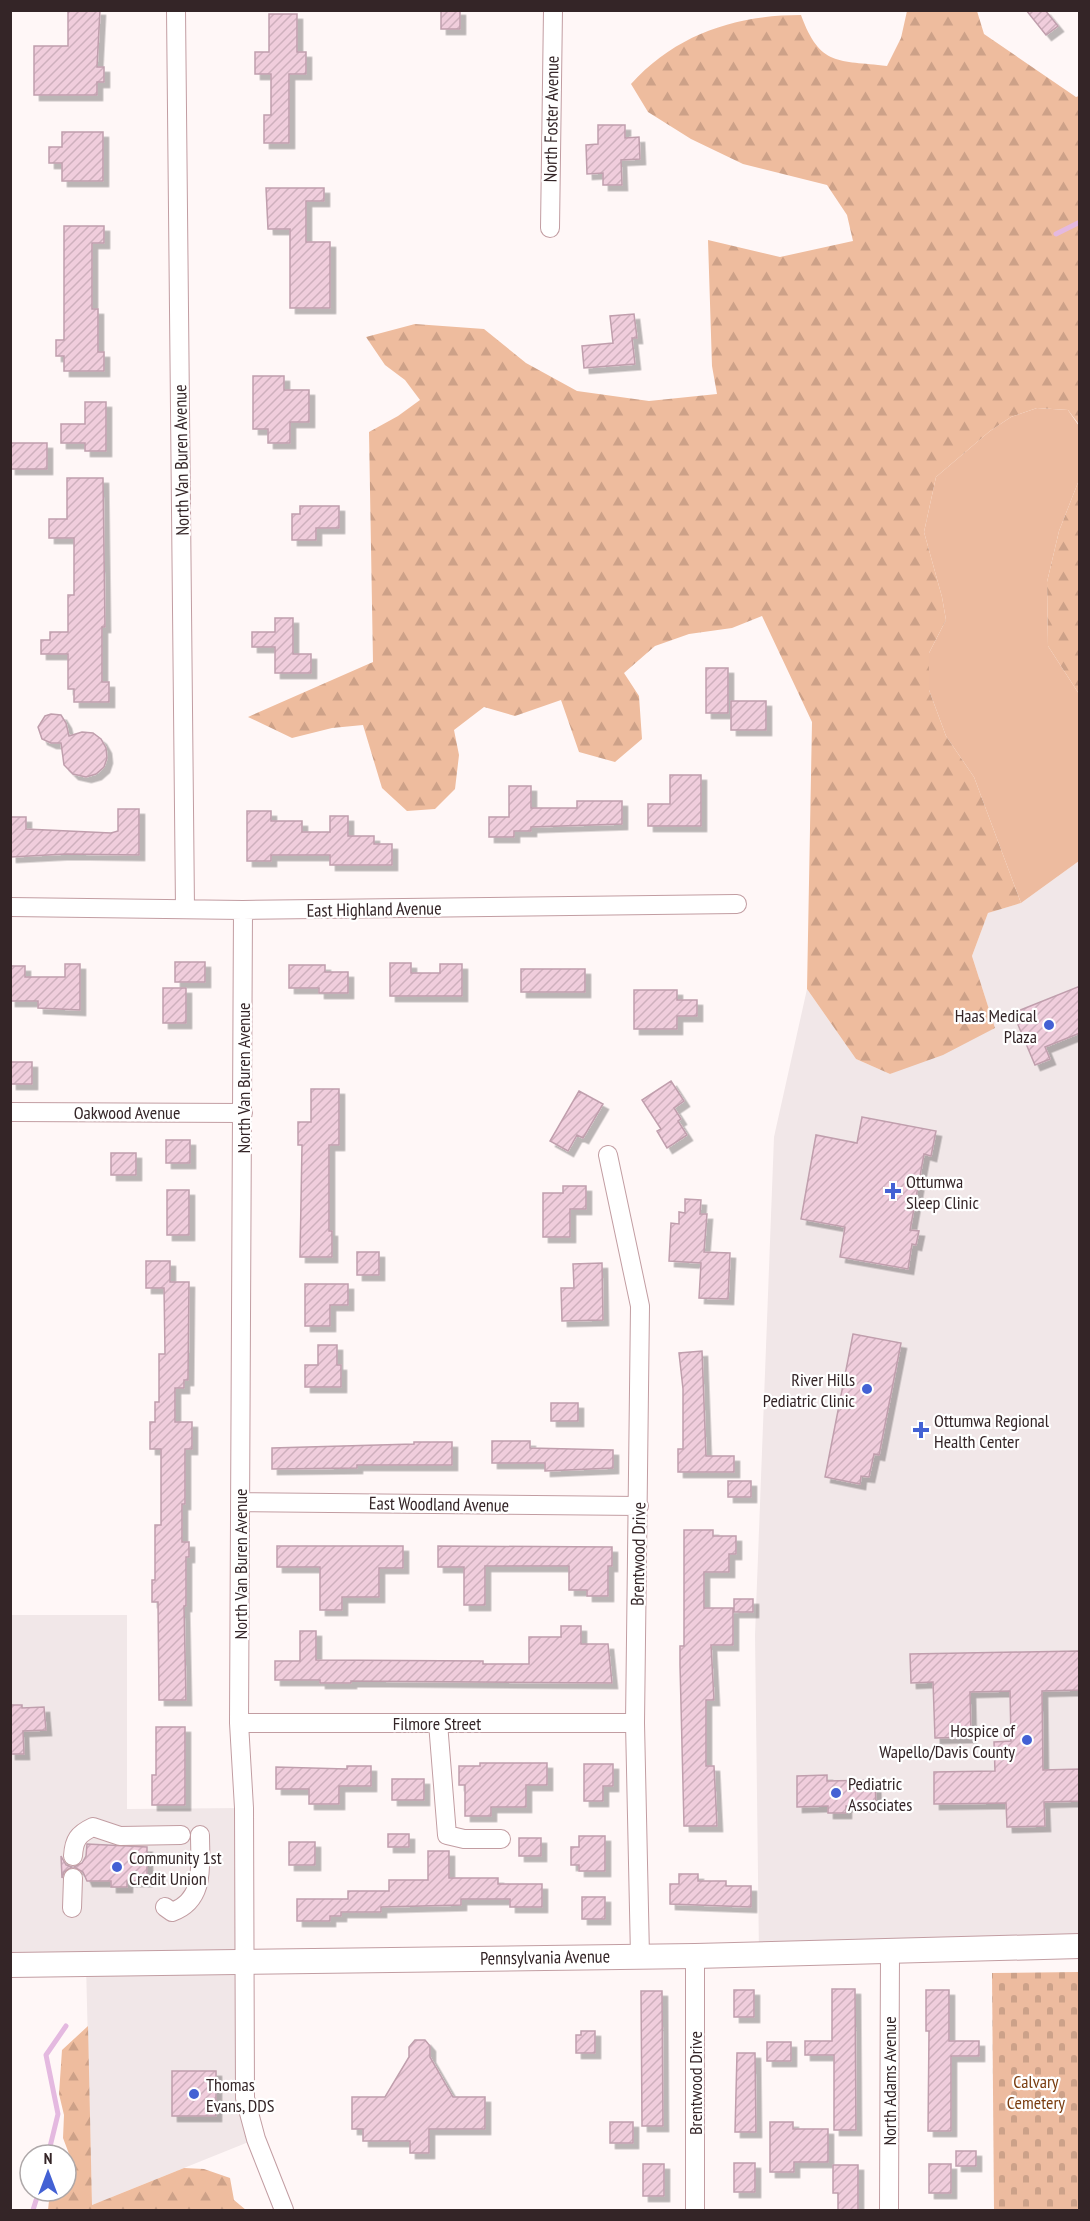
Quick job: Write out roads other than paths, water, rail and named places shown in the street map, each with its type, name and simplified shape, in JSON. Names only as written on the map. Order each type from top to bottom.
[{"type":"main road","name":"Pennsylvania Avenue","points":[[10,1965],[695,1956],[1080,1947]]},
{"type":"street","name":"North Van Buren Avenue","points":[[176,10],[185,909]]},
{"type":"street","name":"North Foster Avenue","points":[[550,228],[552,10]]},
{"type":"street","name":"East Highland Avenue","points":[[10,908],[243,910],[736,904]]},
{"type":"street","name":"North Van Buren Avenue","points":[[243,910],[239,1722],[244,1808],[245,2098],[256,2139],[285,2211]]},
{"type":"street","name":"Oakwood Avenue","points":[[10,1112],[243,1113]]},
{"type":"street","name":"Brentwood Drive","points":[[608,1155],[640,1306],[635,1723],[640,1956]]},
{"type":"street","name":"East Woodland Avenue","points":[[240,1503],[639,1506]]},
{"type":"street","name":"Filmore Street","points":[[239,1722],[635,1723]]},
{"type":"street","points":[[438,1723],[447,1835],[464,1839],[501,1839]]},
{"type":"street","points":[[73,1856],[74,1841],[93,1827],[120,1836],[181,1835]]},
{"type":"street","points":[[165,1908],[172,1912],[184,1908],[200,1884],[200,1834]]},
{"type":"street","points":[[72,1908],[73,1878]]},
{"type":"street","name":"North Adams Avenue","points":[[889,2211],[890,1952]]},
{"type":"street","name":"Brentwood Drive","points":[[695,1956],[695,2211]]},
{"type":"waterway","points":[[1056,234],[1080,222]]},
{"type":"waterway","points":[[51,2143],[58,2114],[46,2055],[66,2026]]},
{"type":"waterway","points":[[33,2210],[35,2203]]},
{"type":"place","name":"Haas Medical Plaza","points":[[1049,1025]]},
{"type":"place","name":"Ottumwa Sleep Clinic","points":[[893,1191]]},
{"type":"place","name":"River Hills Pediatric Clinic","points":[[867,1389]]},
{"type":"place","name":"Ottumwa Regional Health Center","points":[[921,1430]]},
{"type":"place","name":"Hospice of Wapello/Davis County","points":[[1027,1740]]},
{"type":"place","name":"Pediatric Associates","points":[[836,1793]]},
{"type":"place","name":"Community 1st Credit Union","points":[[117,1867]]},
{"type":"place","name":"Thomas Evans, DDS","points":[[194,2094]]},
{"type":"park label","name":"Calvary Cemetery","points":[[1036,2091]]}]
